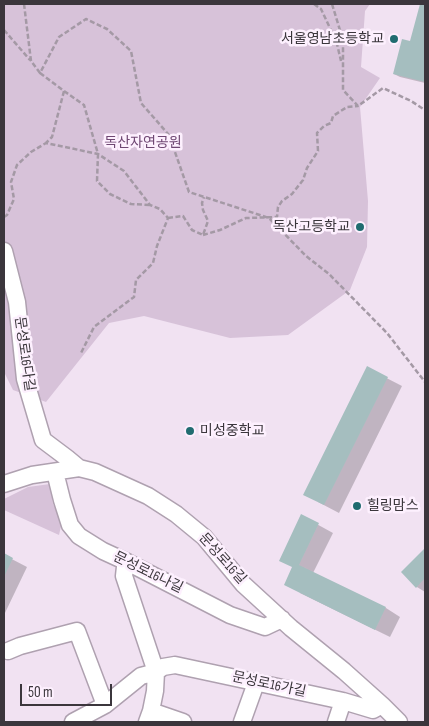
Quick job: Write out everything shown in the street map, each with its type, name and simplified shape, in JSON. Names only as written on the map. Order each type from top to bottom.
[{"type":"street","name":"문성로16다길","points":[[4,252],[17,302],[25,379],[43,440],[79,468]]},
{"type":"street","name":"문성로16길","points":[[4,484],[32,475],[79,468],[95,472],[148,496],[176,514],[204,537],[243,584],[291,628],[344,671],[381,712],[399,722]]},
{"type":"street","name":"문성로16나길","points":[[56,472],[70,525],[79,536],[103,551],[230,615],[265,627],[282,619]]},
{"type":"street","points":[[127,562],[124,576],[156,672],[155,691],[149,717],[183,722]]},
{"type":"street","points":[[8,651],[77,631],[106,705]]},
{"type":"street","name":"문성로16가길","points":[[73,722],[106,705],[141,676],[156,672],[163,667],[174,665],[343,701],[381,712]]},
{"type":"street","points":[[242,722],[256,682]]},
{"type":"street","points":[[336,722],[343,701]]},
{"type":"path","points":[[24,4],[31,61]]},
{"type":"path","points":[[314,4],[321,9],[337,44],[342,65]]},
{"type":"path","points":[[332,4],[342,40],[343,90],[358,106]]},
{"type":"path","points":[[40,73],[59,36],[86,18],[107,28],[131,51],[141,103],[169,135],[189,192],[269,218],[306,256],[329,274],[387,333],[425,382]]},
{"type":"path","points":[[4,30],[40,73],[84,105],[98,154],[97,181],[110,194],[131,204],[150,205],[160,209],[168,218]]},
{"type":"path","points":[[168,218],[183,216],[192,230],[203,235],[220,230],[246,218],[277,217],[278,207],[303,180],[307,168],[318,151],[317,134],[324,126],[331,123],[333,116],[347,107],[358,106],[383,88],[425,110]]},
{"type":"path","points":[[4,217],[7,215],[14,199],[11,182],[17,165],[52,137],[64,91]]},
{"type":"path","points":[[46,143],[98,154],[124,172],[150,205]]},
{"type":"path","points":[[203,235],[208,221],[203,210],[202,203],[204,197]]},
{"type":"path","points":[[81,353],[94,326],[134,297],[136,280],[153,263],[157,246],[168,218]]},
{"type":"green space","name":"독산자연공원","points":[[4,4],[370,4],[365,11],[361,67],[380,78],[360,107],[368,201],[367,247],[350,290],[288,335],[230,338],[144,316],[109,323],[46,402],[13,390],[4,372]]},
{"type":"green space","points":[[50,484],[53,504],[62,522],[59,535],[4,510],[4,499],[28,487]]},
{"type":"building","points":[[420,4],[425,4],[425,82],[393,74],[402,39],[410,41]]},
{"type":"building","points":[[367,366],[388,377],[324,505],[303,495]]},
{"type":"building","points":[[301,514],[319,523],[299,565],[386,607],[375,630],[284,585],[292,567],[279,561]]},
{"type":"building","points":[[425,548],[425,578],[416,588],[401,572]]},
{"type":"building","points":[[4,553],[13,558],[4,577]]},
{"type":"place","name":"서울영남초등학교","points":[[394,39]]},
{"type":"place","name":"독산고등학교","points":[[360,227]]},
{"type":"place","name":"미성중학교","points":[[190,431]]},
{"type":"place","name":"힐링맘스","points":[[357,506]]}]
